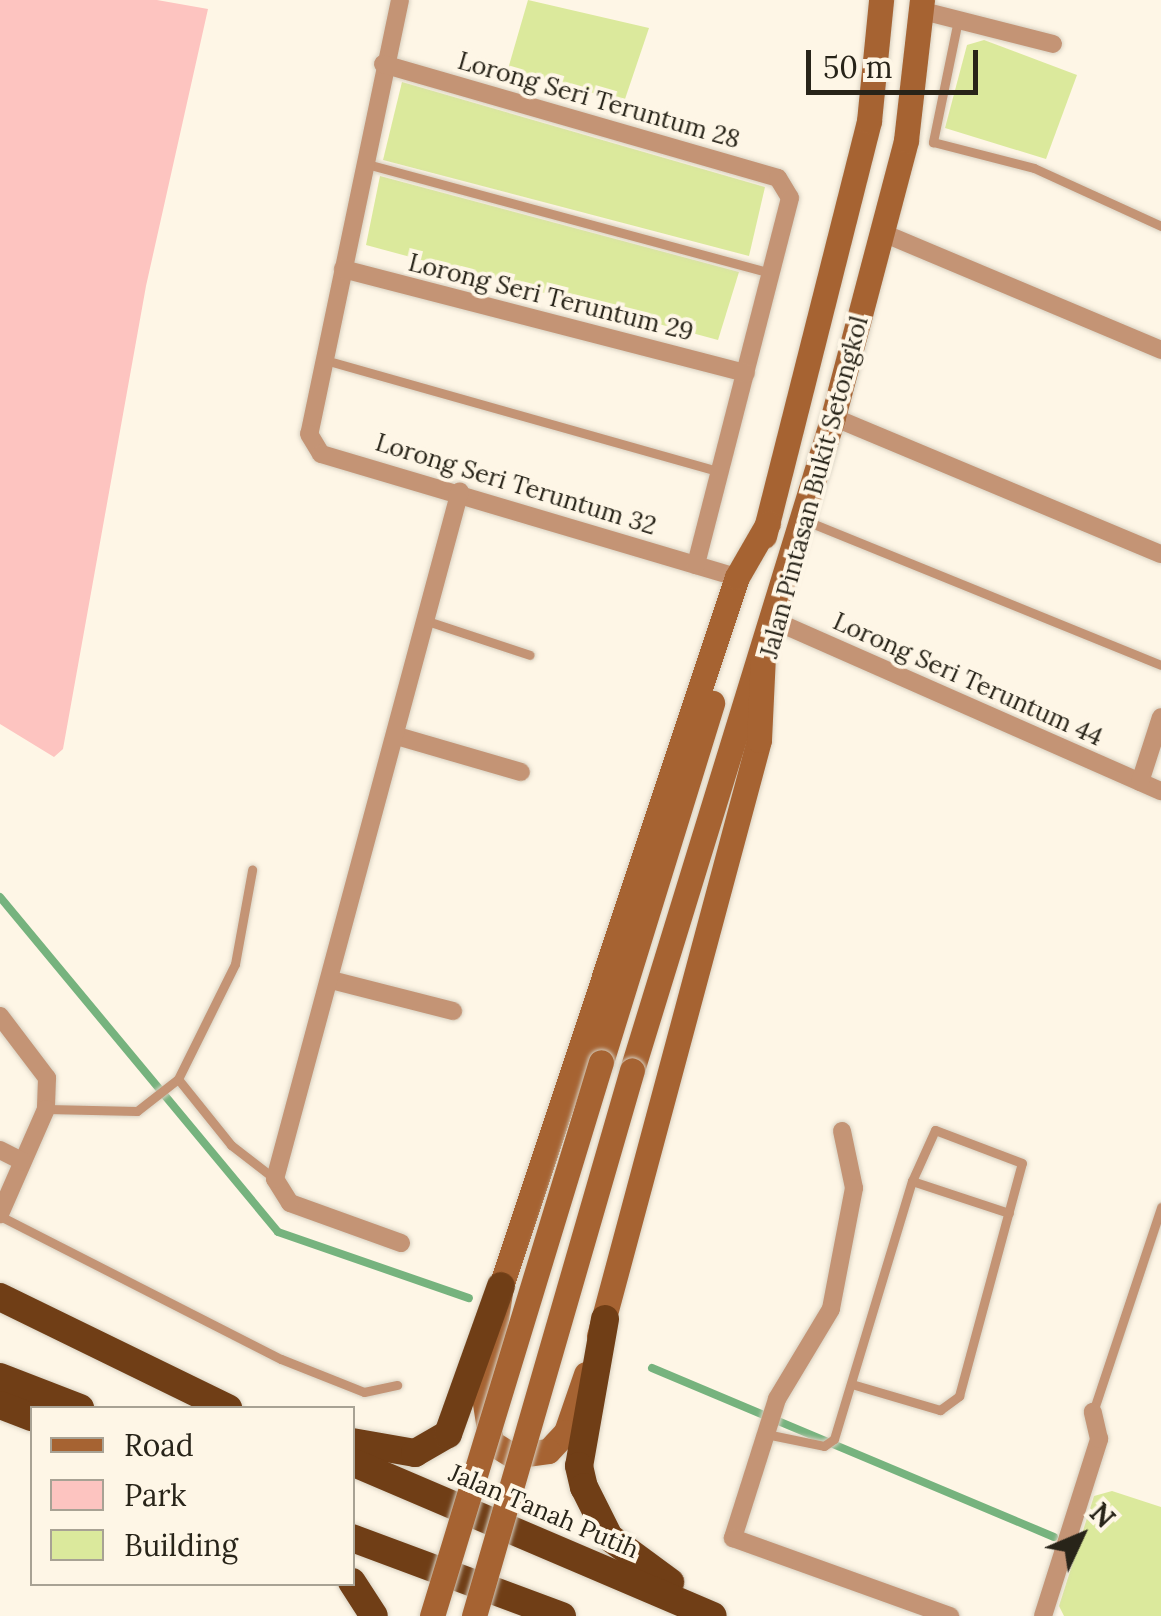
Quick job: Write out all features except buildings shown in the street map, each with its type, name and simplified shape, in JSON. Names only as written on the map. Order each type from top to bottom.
[{"type":"highway","points":[[355,1443],[415,1453],[448,1434],[500,1286]]},
{"type":"highway","points":[[0,1298],[216,1403]]},
{"type":"highway","points":[[605,1319],[579,1466],[594,1515],[636,1562],[727,1616]]},
{"type":"highway","points":[[0,1377],[75,1406]]},
{"type":"highway","points":[[0,1405],[30,1416]]},
{"type":"highway","name":"Jalan Tanah Putih","points":[[355,1463],[713,1616]]},
{"type":"highway","points":[[355,1538],[562,1616]]},
{"type":"highway","points":[[355,1586],[374,1616]]},
{"type":"main road","name":"Jalan Pintasan Bukit Setongkol","points":[[432,1616],[768,523],[869,121],[882,0]]},
{"type":"main road","name":"Jalan Pintasan Bukit Setongkol","points":[[768,523],[737,577],[500,1286],[484,1421],[491,1442],[513,1456],[538,1456],[566,1432],[605,1319],[759,740],[763,656],[882,233],[923,6]]},
{"type":"main road","points":[[474,1616],[632,1070],[763,656]]},
{"type":"street","points":[[324,360],[383,64],[400,0]]},
{"type":"street","points":[[923,6],[958,20],[1053,44]]},
{"type":"street","name":"Lorong Seri Teruntum 28","points":[[383,64],[778,178],[790,198],[773,274]]},
{"type":"street","points":[[882,233],[1161,350]]},
{"type":"street","name":"Lorong Seri Teruntum 29","points":[[343,269],[746,373]]},
{"type":"street","points":[[696,565],[773,274]]},
{"type":"street","name":"Lorong Seri Teruntum 32","points":[[324,360],[309,434],[321,454],[460,490],[737,577]]},
{"type":"street","points":[[833,417],[1161,554]]},
{"type":"street","points":[[401,1243],[290,1203],[275,1179],[460,490]]},
{"type":"street","name":"Lorong Seri Teruntum 44","points":[[775,621],[1161,792]]},
{"type":"street","points":[[1140,782],[1161,717]]},
{"type":"street","points":[[397,736],[520,772]]},
{"type":"street","points":[[331,980],[453,1012]]},
{"type":"street","points":[[0,1016],[47,1078],[46,1109],[0,1215]]},
{"type":"street","points":[[842,1131],[854,1188],[836,1293],[776,1398],[733,1538],[950,1616]]},
{"type":"street","points":[[0,1150],[22,1161]]},
{"type":"street","points":[[1044,1616],[1098,1438],[1093,1412]]},
{"type":"lane","points":[[958,20],[933,142],[1034,168],[1161,226]]},
{"type":"lane","points":[[364,164],[773,274]]},
{"type":"lane","points":[[324,360],[720,472]]},
{"type":"lane","points":[[804,520],[1161,666]]},
{"type":"lane","points":[[427,621],[530,656]]},
{"type":"lane","points":[[46,1109],[137,1111],[178,1079],[235,964],[252,870]]},
{"type":"lane","points":[[178,1079],[231,1145],[275,1179]]},
{"type":"lane","points":[[766,1431],[824,1446],[834,1439],[855,1384],[912,1181],[941,1130],[1021,1158],[951,1405],[855,1384]]},
{"type":"lane","points":[[912,1181],[1008,1212]]},
{"type":"lane","points":[[1093,1412],[1161,1207]]},
{"type":"lane","points":[[0,1215],[282,1360],[364,1392],[397,1385]]},
{"type":"green space","points":[[0,0],[157,0],[208,9],[146,286],[63,749],[54,757],[0,724]]},
{"type":"waterway","points":[[0,897],[278,1232],[469,1298]]},
{"type":"waterway","points":[[652,1368],[1054,1537]]}]
